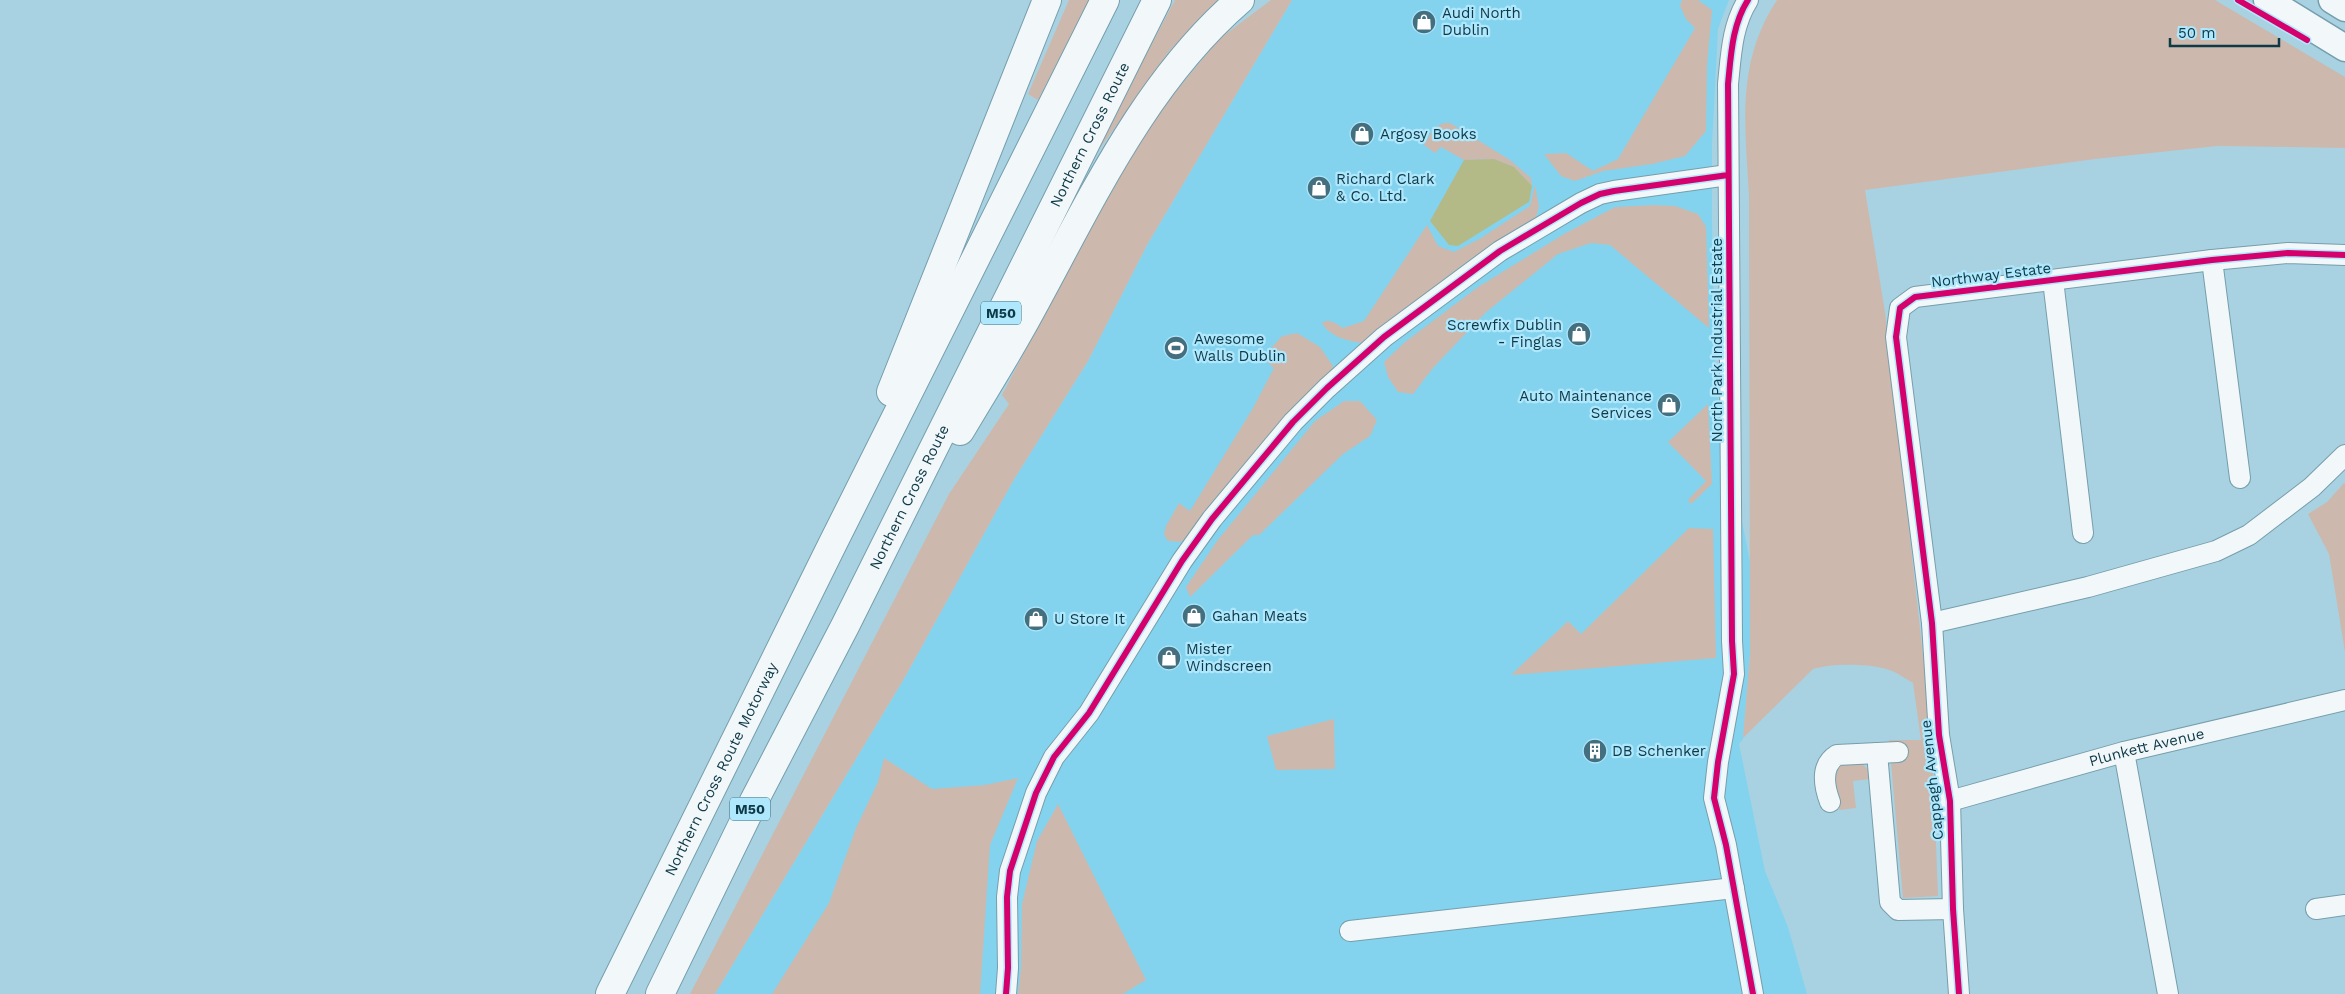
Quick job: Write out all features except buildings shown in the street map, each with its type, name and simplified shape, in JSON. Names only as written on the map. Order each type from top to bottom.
[{"type":"highway","points":[[832,543],[1032,35],[1048,0]]},
{"type":"highway","name":"M50","points":[[832,543],[1105,0]]},
{"type":"highway","name":"Northern Cross Route","points":[[660,994],[754,800],[845,626],[1157,0]]},
{"type":"highway","points":[[845,626],[1020,330],[1099,181],[1142,114],[1188,53],[1240,0]]},
{"type":"highway","name":"Northern Cross Route Motorway","points":[[610,994],[832,543]]},
{"type":"main road","points":[[2267,0],[2345,48]]},
{"type":"main road","points":[[2332,0],[2345,8]]},
{"type":"street","name":"North Park Industrial Estate","points":[[1740,3],[1733,39],[1728,84],[1733,682],[1718,762],[1714,798],[1734,888],[1753,994]]},
{"type":"street","points":[[1006,994],[1008,968],[1007,897],[1010,870],[1036,793],[1054,758],[1089,713],[1182,562],[1212,519],[1293,422],[1352,364],[1384,337],[1500,251],[1582,202],[1600,194],[1614,191],[1728,175]]},
{"type":"street","name":"Northway Estate","points":[[1932,623],[1896,337],[1900,308],[1915,297],[2212,260],[2288,253],[2345,254]]},
{"type":"street","points":[[2212,260],[2240,478]]},
{"type":"street","name":"Northway Estate","points":[[2053,280],[2083,533]]},
{"type":"street","points":[[1932,623],[2088,587],[2216,551],[2249,535],[2312,487],[2345,455]]},
{"type":"street","name":"Cappagh Avenue","points":[[1932,623],[1939,735],[1950,801],[1953,909],[1960,994]]},
{"type":"street","name":"Plunkett Avenue","points":[[1950,801],[2124,752],[2345,700]]},
{"type":"street","points":[[1830,802],[1826,792],[1825,768],[1829,760],[1837,755],[1898,752]]},
{"type":"street","points":[[2124,752],[2168,994]]},
{"type":"street","points":[[1877,753],[1890,902],[1898,910],[1953,909]]},
{"type":"street","points":[[1350,931],[1734,888]]},
{"type":"street","points":[[2316,909],[2345,905]]},
{"type":"shaded area","points":[[1069,0],[1090,0],[1038,100],[1028,94]]},
{"type":"shaded area","points":[[1175,0],[1222,0],[1170,50],[1086,168]]},
{"type":"shaded area","points":[[1271,0],[1292,0],[1147,245],[1088,361],[1013,481],[905,677],[715,994],[690,994],[949,494],[1009,404],[1002,395],[1121,168],[1159,112],[1219,39]]},
{"type":"shaded area","points":[[1292,0],[1729,0],[1718,29],[1712,145],[1712,222],[1715,383],[1750,562],[1750,654],[1743,739],[1739,744],[1765,871],[1788,927],[1807,994],[715,994],[905,677],[1013,481],[1088,361],[1147,245]]},
{"type":"shaded area","points":[[1682,0],[1698,0],[1712,10],[1707,66],[1706,131],[1685,156],[1652,164],[1603,171],[1575,181],[1561,176],[1544,154],[1566,153],[1593,171],[1618,159],[1695,28],[1686,19],[1680,6]]},
{"type":"shaded area","points":[[1777,0],[2215,0],[2345,77],[2345,148],[2217,146],[2095,159],[1865,190],[1885,312],[1932,737],[1938,896],[1903,898],[1889,740],[1921,740],[1913,683],[1892,671],[1875,666],[1841,665],[1813,669],[1743,738],[1750,654],[1749,195],[1745,119],[1746,94],[1749,70],[1755,47],[1764,23]]},
{"type":"shaded area","points":[[1444,123],[1450,123],[1510,160],[1531,178],[1532,186],[1514,167],[1494,159],[1464,160],[1441,147],[1435,153],[1424,145],[1434,128]]},
{"type":"shaded area","points":[[1494,159],[1514,167],[1532,186],[1529,202],[1458,246],[1449,245],[1430,221],[1464,160]]},
{"type":"shaded area","points":[[1535,185],[1539,207],[1536,217],[1460,267],[1361,343],[1334,335],[1325,328],[1322,323],[1330,321],[1343,328],[1364,321],[1427,225],[1438,246],[1454,252],[1481,238],[1530,206]]},
{"type":"shaded area","points":[[1675,206],[1698,214],[1706,227],[1709,328],[1610,245],[1591,243],[1558,254],[1485,313],[1433,368],[1413,394],[1398,392],[1388,377],[1384,362],[1405,342],[1478,287],[1564,234],[1615,207]]},
{"type":"shaded area","points":[[1297,333],[1320,347],[1333,366],[1331,374],[1271,433],[1189,537],[1180,542],[1168,541],[1164,535],[1166,526],[1179,503],[1190,511],[1253,408],[1274,368],[1262,358],[1282,336]]},
{"type":"shaded area","points":[[1344,401],[1360,401],[1377,420],[1370,436],[1343,454],[1259,535],[1253,535],[1190,597],[1186,587],[1217,541],[1315,421]]},
{"type":"shaded area","points":[[1708,404],[1712,484],[1691,504],[1688,500],[1706,481],[1668,442]]},
{"type":"shaded area","points":[[2344,483],[2345,652],[2329,554],[2308,514],[2327,502]]},
{"type":"shaded area","points":[[1689,528],[1713,529],[1716,658],[1511,675],[1568,621],[1581,634]]},
{"type":"shaded area","points":[[1334,719],[1335,769],[1276,770],[1267,736]]},
{"type":"shaded area","points":[[884,758],[932,789],[985,785],[1018,778],[990,845],[980,994],[772,994],[829,903],[856,828],[878,782]]},
{"type":"shaded area","points":[[1860,761],[1869,771],[1870,779],[1853,781],[1856,808],[1839,810],[1837,789],[1832,789],[1830,769],[1838,764]]},
{"type":"shaded area","points":[[1058,804],[1146,980],[1123,994],[1018,994],[1021,968],[1022,904],[1037,841]]},
{"type":"cycle path","points":[[1748,0],[1735,30],[1728,84],[1732,641],[1734,674],[1718,762],[1714,798],[1726,845],[1753,994]]},
{"type":"cycle path","points":[[2238,0],[2307,40]]},
{"type":"cycle path","points":[[1006,994],[1008,968],[1007,897],[1010,871],[1036,793],[1054,757],[1089,713],[1182,561],[1212,519],[1293,422],[1327,388],[1384,337],[1500,251],[1581,203],[1600,194],[1614,191],[1728,175]]},
{"type":"cycle path","points":[[1959,994],[1953,909],[1950,801],[1939,735],[1932,623],[1896,337],[1900,308],[1915,297],[2212,260],[2288,253],[2345,255]]},
{"type":"place","name":"Audi North Dublin","points":[[1424,22]]},
{"type":"place","name":"Argosy Books","points":[[1362,134]]},
{"type":"place","name":"Richard Clark & Co. Ltd.","points":[[1319,188]]},
{"type":"place","name":"Screwfix Dublin - Finglas","points":[[1579,334]]},
{"type":"place","name":"Awesome Walls Dublin","points":[[1176,348]]},
{"type":"place","name":"Auto Maintenance Services","points":[[1669,405]]},
{"type":"place","name":"Gahan Meats","points":[[1194,616]]},
{"type":"place","name":"U Store It","points":[[1036,619]]},
{"type":"place","name":"Mister Windscreen","points":[[1169,658]]},
{"type":"place","name":"DB Schenker","points":[[1595,751]]}]
